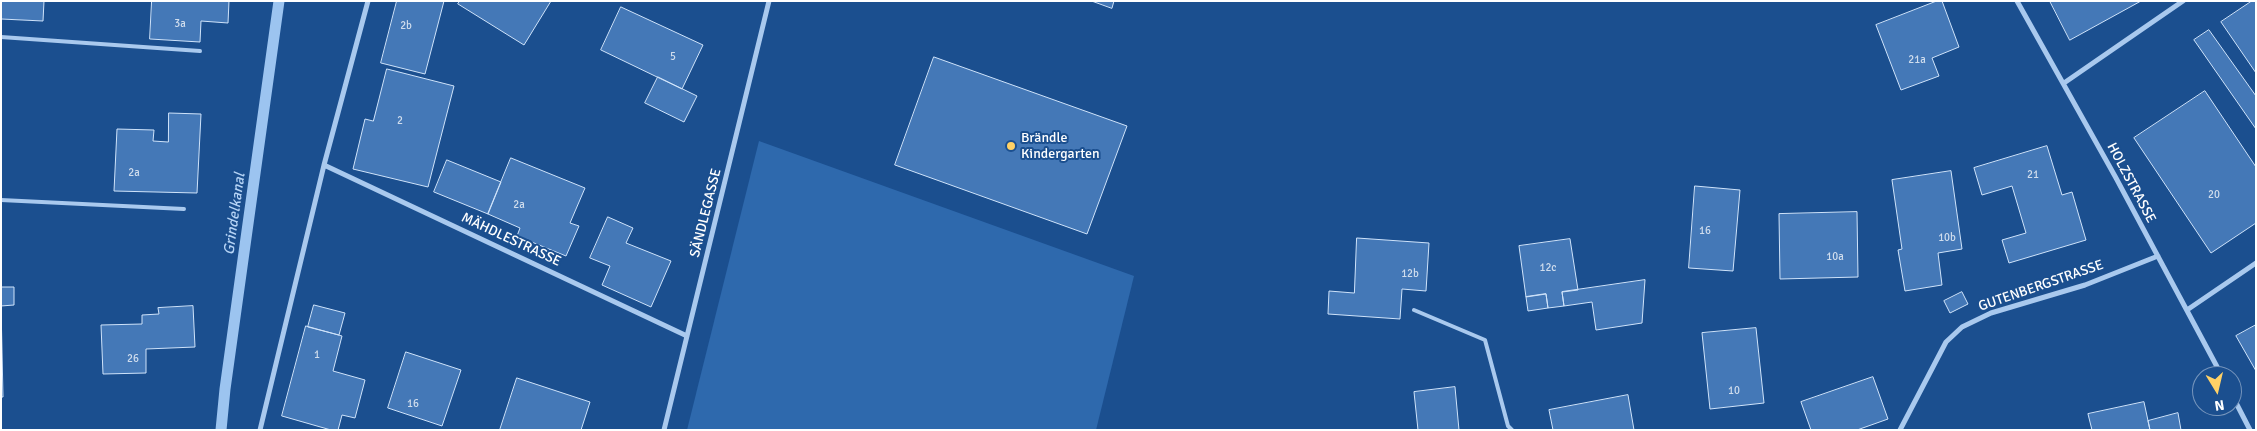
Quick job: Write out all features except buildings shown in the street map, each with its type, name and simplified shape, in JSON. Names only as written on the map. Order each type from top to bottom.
[{"type":"street","points":[[260,430],[324,164],[368,1]]},
{"type":"street","name":"SÄNDLEGASSE","points":[[664,430],[769,1]]},
{"type":"street","name":"HOLZSTRASSE","points":[[2017,1],[2217,366]]},
{"type":"street","points":[[2064,84],[2183,1]]},
{"type":"street","name":"MÄHDLESTRASSE","points":[[324,164],[687,336]]},
{"type":"street","name":"GUTENBERGSTRASSE","points":[[1900,430],[1946,342],[1962,326],[1991,313],[2085,285],[2158,256]]},
{"type":"street","points":[[2187,310],[2256,262]]},
{"type":"street","points":[[2242,414],[2250,430]]},
{"type":"lane","points":[[1,37],[200,51]]},
{"type":"lane","points":[[1,200],[184,209]]},
{"type":"lane","points":[[1414,310],[1485,340],[1508,426],[1512,430]]},
{"type":"shaded area","points":[[759,141],[1134,276],[1096,430],[687,430]]},
{"type":"waterway","name":"Grindelkanal","points":[[221,430],[225,389],[279,1]]},
{"type":"place","name":"Brändle Kindergarten","points":[[1011,146]]}]
